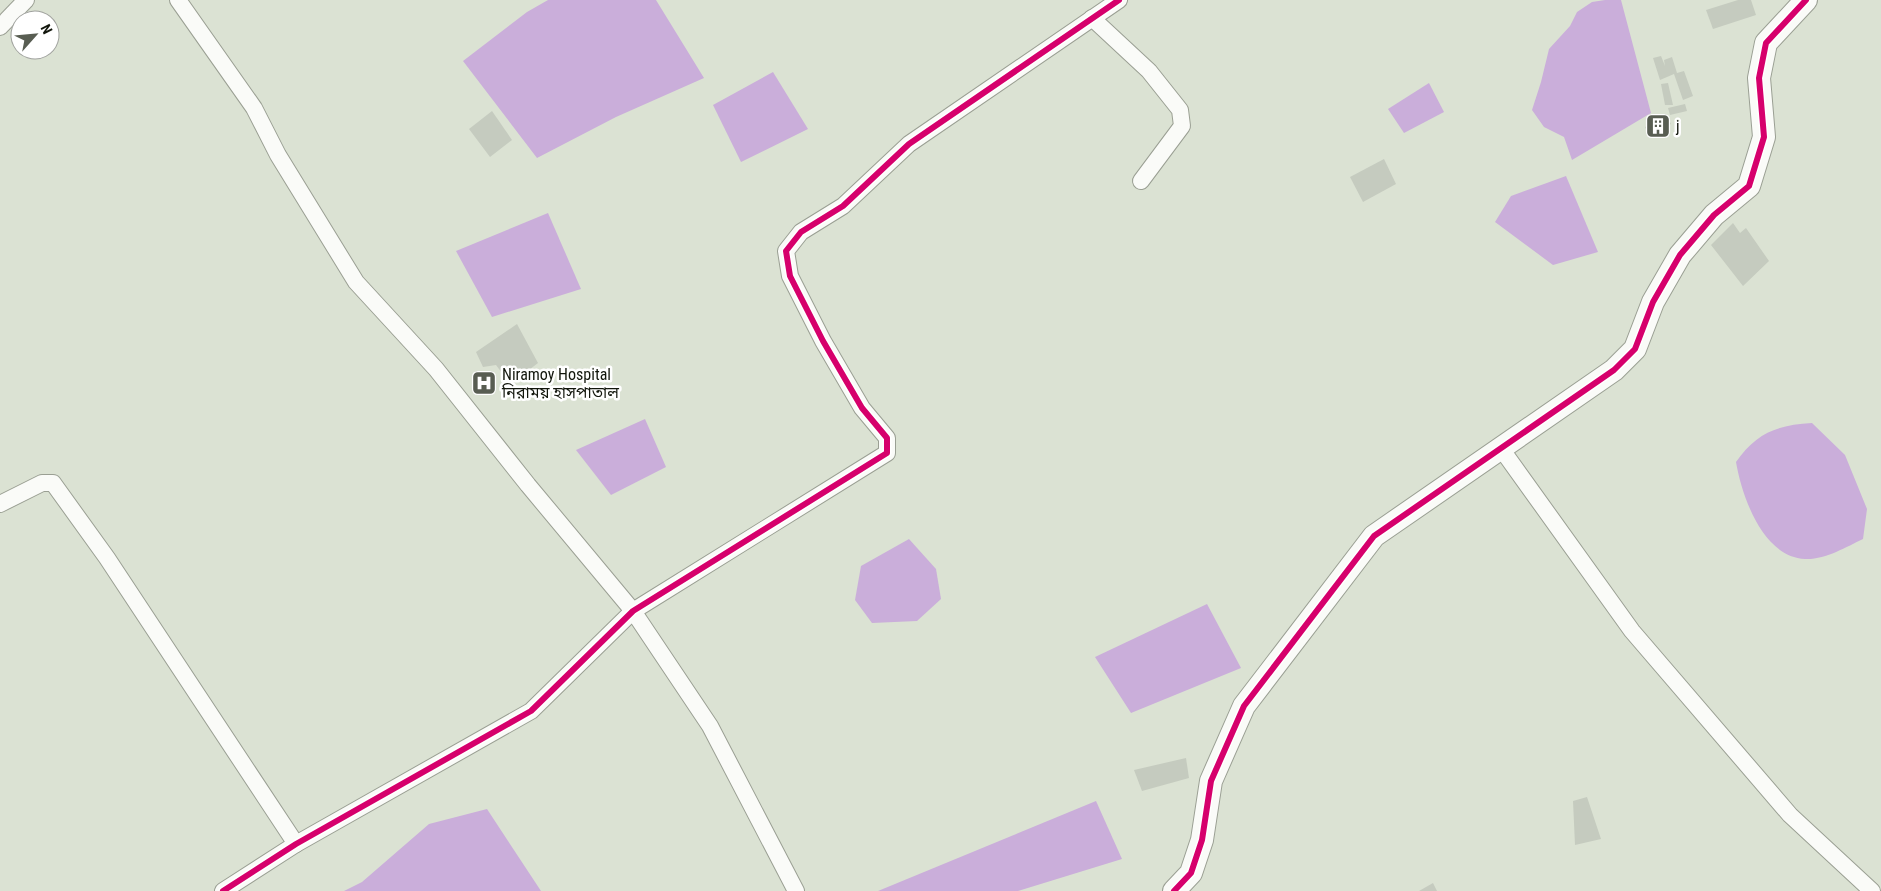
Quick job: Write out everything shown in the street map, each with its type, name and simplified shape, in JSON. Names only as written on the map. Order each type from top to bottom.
[{"type":"street","points":[[0,27],[26,0]]},
{"type":"street","points":[[178,0],[254,108],[288,172],[356,282],[436,369],[528,485],[633,611],[710,726],[796,891]]},
{"type":"street","points":[[223,891],[296,844],[532,710],[633,611],[888,453],[888,438],[862,408],[823,341],[790,276],[786,251],[801,232],[843,206],[909,144],[1119,0]]},
{"type":"street","points":[[1174,891],[1191,873],[1202,840],[1211,781],[1244,706],[1374,536],[1500,447],[1614,370],[1635,349],[1653,302],[1680,255],[1714,215],[1750,186],[1764,137],[1758,78],[1766,43],[1796,4]]},
{"type":"street","points":[[1092,18],[1149,71],[1180,110],[1182,126],[1141,181]]},
{"type":"street","points":[[1500,447],[1632,631],[1790,815],[1872,891]]},
{"type":"street","points":[[0,504],[42,483],[53,483],[107,558],[296,844]]},
{"type":"shaded area","points":[[548,0],[656,0],[704,78],[616,117],[537,158],[463,61],[527,12]]},
{"type":"shaded area","points":[[1621,0],[1651,113],[1572,160],[1564,137],[1544,127],[1532,110],[1549,49],[1570,26],[1577,12],[1592,2]]},
{"type":"shaded area","points":[[773,72],[808,129],[741,162],[713,105]]},
{"type":"shaded area","points":[[1429,83],[1444,112],[1404,133],[1388,109]]},
{"type":"shaded area","points":[[1566,176],[1598,252],[1553,265],[1495,222],[1511,196]]},
{"type":"shaded area","points":[[548,213],[581,289],[492,317],[456,251]]},
{"type":"shaded area","points":[[645,419],[666,467],[611,495],[576,450]]},
{"type":"shaded area","points":[[1812,423],[1845,455],[1867,509],[1863,539],[1828,555],[1805,559],[1790,556],[1777,548],[1766,537],[1749,508],[1736,462],[1751,444],[1768,432],[1788,426]]},
{"type":"shaded area","points":[[909,539],[936,569],[941,599],[917,621],[872,623],[855,600],[861,566]]},
{"type":"shaded area","points":[[1207,604],[1241,668],[1131,713],[1095,657]]},
{"type":"shaded area","points":[[1096,801],[1122,859],[1018,891],[878,891]]},
{"type":"shaded area","points":[[487,809],[541,891],[344,891],[362,882],[429,824]]},
{"type":"building","points":[[1738,0],[1751,0],[1756,15],[1713,29],[1706,10]]},
{"type":"building","points":[[1661,56],[1665,66],[1664,60],[1672,57],[1677,73],[1684,71],[1693,96],[1683,100],[1674,74],[1660,80],[1653,58]]},
{"type":"building","points":[[1668,83],[1673,105],[1665,105],[1661,84]]},
{"type":"building","points":[[1685,104],[1687,111],[1670,115],[1668,108]]},
{"type":"building","points":[[492,111],[512,140],[490,157],[469,129]]},
{"type":"building","name":"j","points":[[1667,116],[1671,124],[1649,135],[1645,127]]},
{"type":"building","points":[[1384,159],[1396,184],[1363,202],[1350,177]]},
{"type":"building","points":[[1733,223],[1740,233],[1746,228],[1769,261],[1743,286],[1711,245]]},
{"type":"building","points":[[517,324],[538,363],[521,376],[502,373],[496,365],[483,367],[476,352]]},
{"type":"building","points":[[1186,758],[1189,778],[1142,791],[1134,770]]},
{"type":"building","points":[[1587,797],[1601,839],[1575,845],[1573,801]]},
{"type":"building","points":[[1433,883],[1437,891],[1419,891]]},
{"type":"cycle path","points":[[223,891],[296,844],[531,711],[633,611],[887,453],[887,438],[862,408],[823,341],[790,276],[786,251],[801,232],[843,206],[909,144],[1119,0]]},
{"type":"cycle path","points":[[1174,891],[1191,873],[1202,840],[1211,781],[1244,706],[1374,536],[1614,370],[1635,349],[1653,302],[1680,255],[1714,215],[1749,186],[1764,137],[1759,78],[1766,43],[1806,0]]},
{"type":"place","name":"j","points":[[1658,126]]},
{"type":"place","name":"Niramoy Hospital নিরাময় হাসপাতাল","points":[[484,383]]}]
